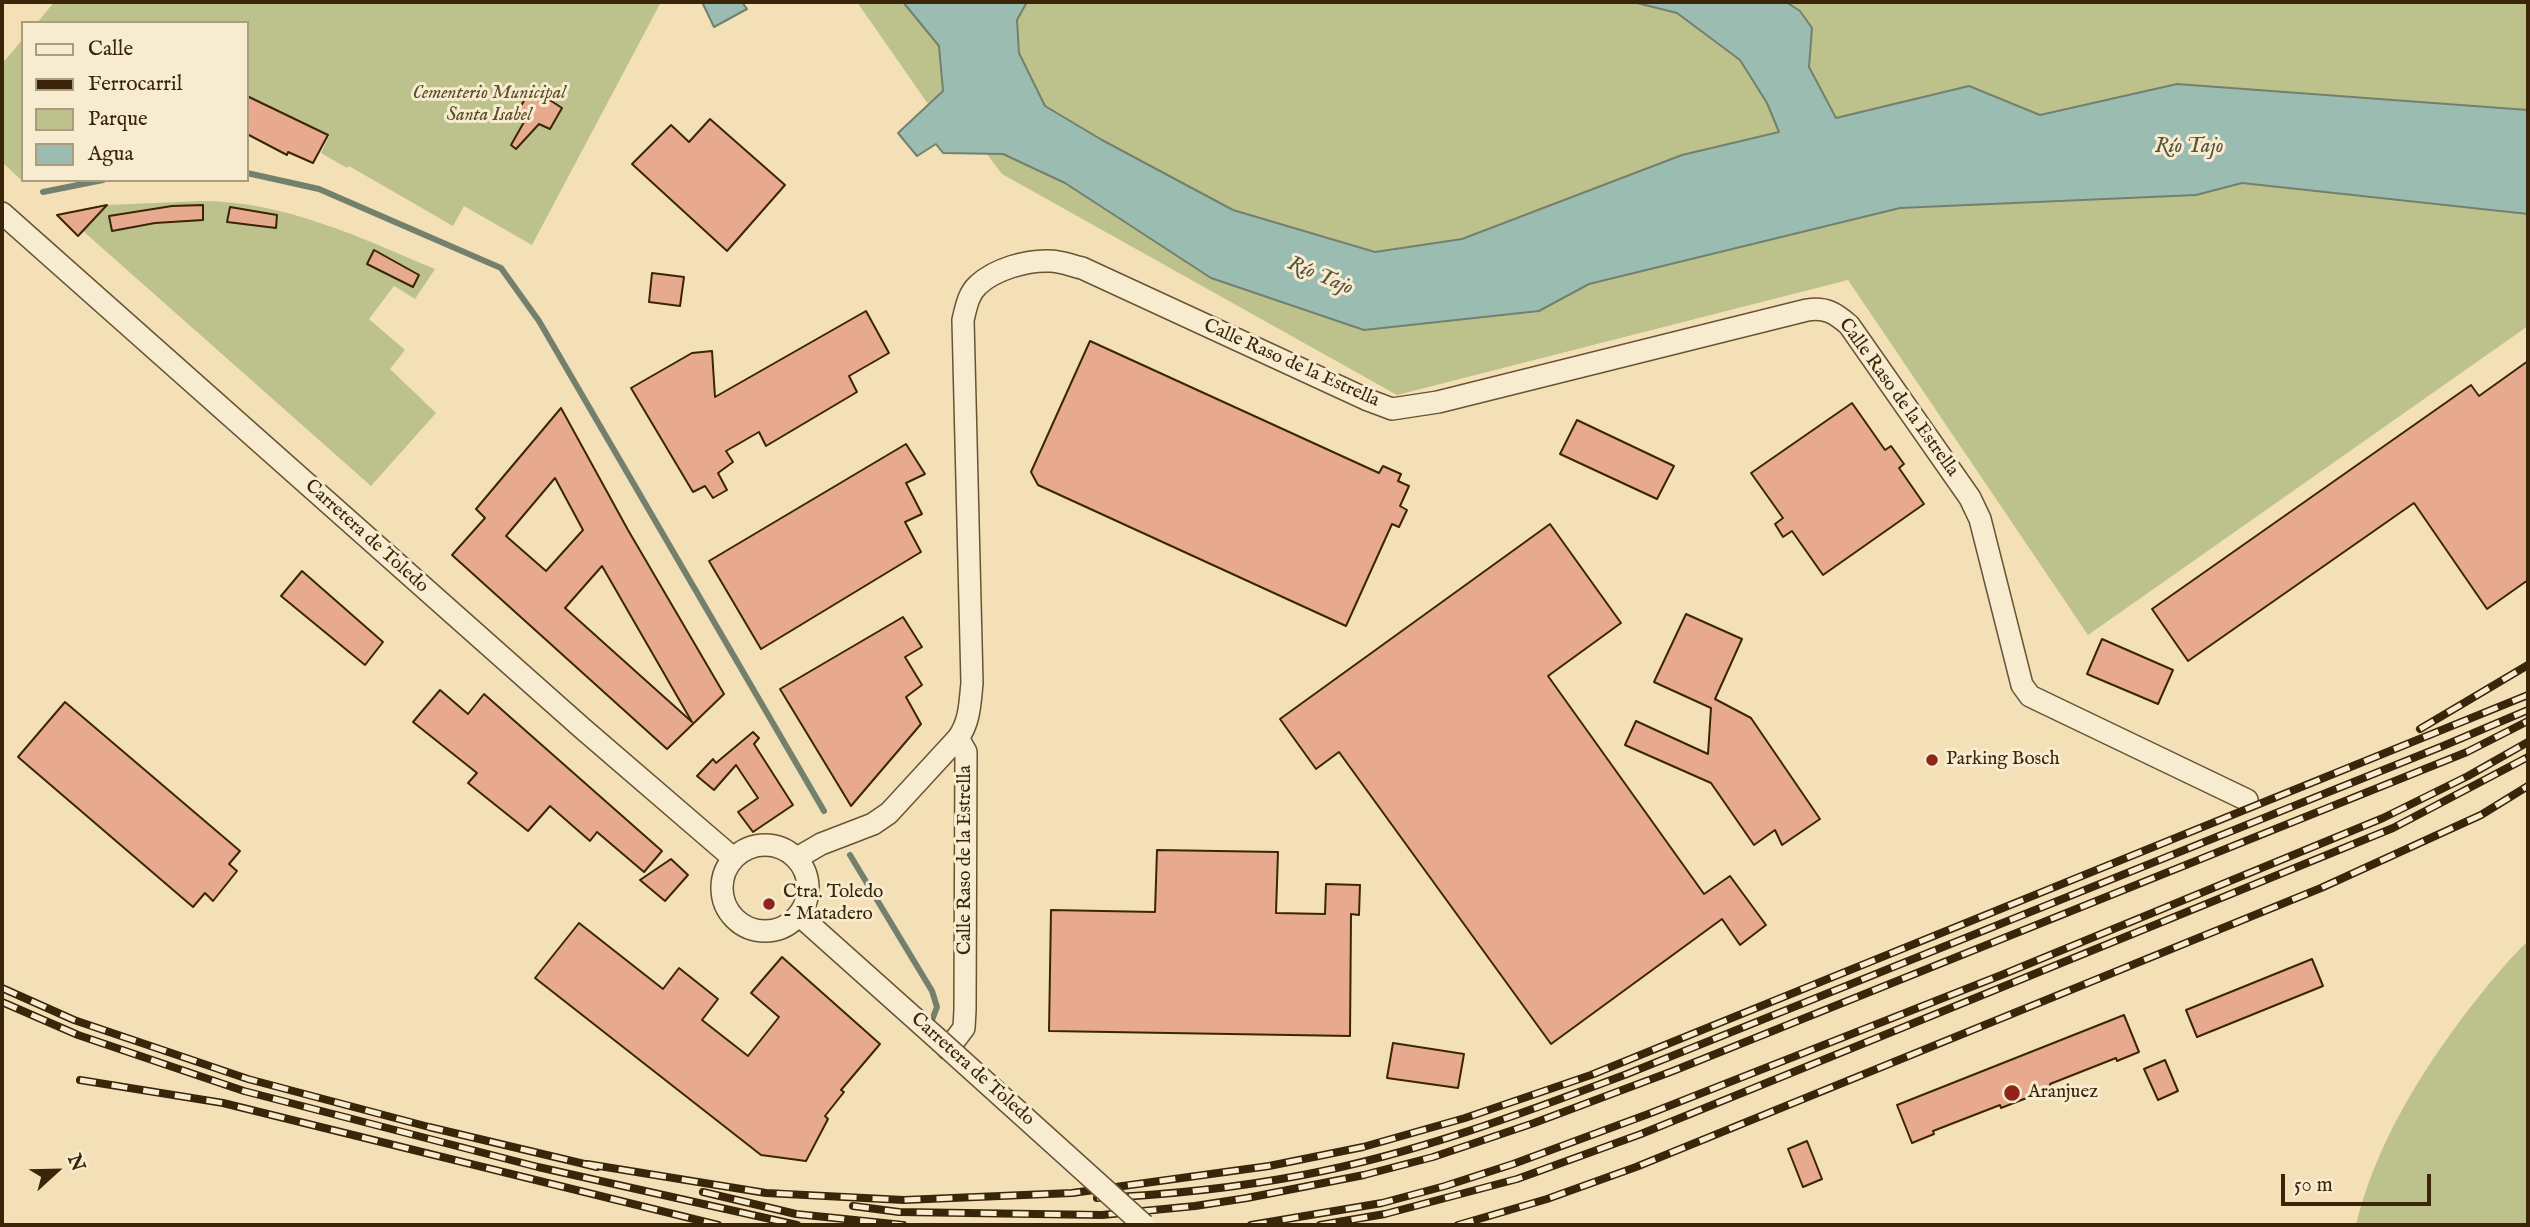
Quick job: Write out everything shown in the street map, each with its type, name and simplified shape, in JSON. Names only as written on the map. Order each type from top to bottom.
[{"type":"street","name":"Carretera de Toledo","points":[[2,213],[551,701],[733,858]]},
{"type":"street","name":"Calle Raso de la Estrella","points":[[944,1045],[964,1028],[966,752],[958,738],[968,719],[972,683],[963,320],[967,302],[977,286],[994,275],[1023,264],[1051,261],[1082,268],[1392,410],[1451,399],[1807,310],[1821,308],[1835,313],[1849,325],[1970,498],[1980,519],[2022,685],[2030,696],[2247,800]]},
{"type":"street","points":[[797,858],[821,844],[873,824],[889,813],[958,738]]},
{"type":"street","points":[[765,844],[782,848],[797,858],[805,871],[809,886],[806,902],[799,915],[785,926],[769,931],[752,929],[737,921],[726,907],[722,890],[724,873],[733,858],[748,848],[765,844]]},
{"type":"street","name":"Carretera de Toledo","points":[[799,915],[1144,1225]]},
{"type":"green space","name":"Cementerio Municipal Santa Isabel","points":[[54,2],[661,2],[532,245],[464,206],[453,226],[349,166],[347,168],[321,153],[329,136],[248,96],[248,21],[39,21]]},
{"type":"green space","points":[[857,2],[903,2],[939,46],[944,91],[928,104]]},
{"type":"green space","points":[[1027,2],[1633,2],[1677,13],[1740,60],[1767,103],[1780,132],[1682,155],[1462,239],[1375,252],[1233,210],[1102,140],[1045,106],[1019,53],[1017,20]]},
{"type":"green space","points":[[1786,2],[2528,2],[2528,110],[2177,84],[2040,115],[1969,86],[1836,118],[1809,67],[1812,28]]},
{"type":"green space","points":[[21,41],[20,179],[2,162],[2,64]]},
{"type":"green space","points":[[986,153],[1003,154],[1065,183],[1211,278],[1539,311],[1588,284],[1900,208],[2196,195],[2242,183],[2528,214],[2528,326],[2088,635],[1848,280],[1397,395],[1002,174]]},
{"type":"green space","points":[[202,201],[263,207],[292,214],[322,223],[435,269],[415,299],[394,286],[369,319],[405,350],[390,369],[436,413],[371,486],[83,231],[107,205]]},
{"type":"green space","points":[[2528,941],[2528,1225],[2356,1225],[2375,1167],[2401,1111],[2433,1059],[2469,1009]]},
{"type":"water","points":[[702,2],[742,2],[747,9],[714,27]]},
{"type":"water","name":"Río Tajo","points":[[903,2],[1027,2],[1017,20],[1019,53],[1045,106],[1102,140],[1233,210],[1375,252],[1462,239],[1682,155],[1779,132],[1767,103],[1740,60],[1677,13],[1633,2],[1786,2],[1800,11],[1812,28],[1809,67],[1836,118],[1969,86],[2040,115],[2177,84],[2528,110],[2528,214],[2242,183],[2196,195],[1900,208],[1589,284],[1539,311],[1364,330],[1211,278],[1065,183],[1003,154],[943,153],[936,144],[917,156],[898,133],[943,91],[939,46]]},
{"type":"building","points":[[530,91],[538,96],[539,93],[562,108],[550,129],[539,124],[516,149],[511,145],[528,115],[519,109]]},
{"type":"building","points":[[248,96],[328,135],[313,163],[288,152],[287,155],[248,135]]},
{"type":"building","points":[[710,119],[785,185],[727,251],[632,164],[671,125],[689,142]]},
{"type":"building","points":[[107,205],[78,236],[57,215]]},
{"type":"building","points":[[203,205],[203,220],[155,223],[112,231],[109,216],[172,206]]},
{"type":"building","points":[[230,207],[277,215],[276,228],[227,222]]},
{"type":"building","points":[[374,250],[419,275],[413,287],[367,264]]},
{"type":"building","points":[[652,273],[684,277],[680,306],[649,302]]},
{"type":"building","points":[[866,311],[889,353],[849,376],[857,392],[766,446],[759,432],[726,451],[733,462],[718,473],[727,490],[713,498],[705,486],[693,492],[631,388],[692,353],[712,351],[715,397]]},
{"type":"building","points":[[1090,341],[1379,473],[1383,466],[1401,474],[1398,481],[1409,486],[1400,506],[1407,510],[1399,527],[1392,524],[1346,626],[1038,485],[1031,472]]},
{"type":"building","points":[[2528,361],[2528,580],[2487,609],[2414,503],[2188,661],[2152,609],[2471,385],[2479,396]]},
{"type":"building","points":[[1852,403],[1885,450],[1891,446],[1904,464],[1899,468],[1924,504],[1823,575],[1792,531],[1783,537],[1775,524],[1783,518],[1751,473]]},
{"type":"building","points":[[561,408],[628,530],[724,694],[667,749],[452,555],[485,518],[476,509]],"holes":[[[555,478],[583,530],[546,571],[506,536]],[[602,566],[692,722],[565,608]]]},
{"type":"building","points":[[1577,420],[1674,466],[1657,499],[1560,454]]},
{"type":"building","points":[[906,444],[925,474],[906,483],[922,514],[905,522],[921,552],[761,649],[709,561]]},
{"type":"building","points":[[1550,524],[1621,623],[1548,676],[1704,894],[1730,876],[1766,925],[1740,945],[1722,919],[1551,1044],[1339,752],[1316,769],[1280,719]]},
{"type":"building","points":[[302,571],[383,642],[365,665],[281,596]]},
{"type":"building","points":[[1686,614],[1742,639],[1715,699],[1751,718],[1820,819],[1782,845],[1775,830],[1754,845],[1711,783],[1625,745],[1636,721],[1708,754],[1711,708],[1654,682]]},
{"type":"building","points":[[903,617],[922,647],[905,657],[922,685],[906,697],[921,724],[851,806],[780,689]]},
{"type":"building","points":[[2102,639],[2173,670],[2158,704],[2087,674]]},
{"type":"building","points":[[440,690],[468,714],[484,694],[662,851],[644,872],[597,832],[590,841],[550,806],[528,831],[468,783],[477,773],[413,722]]},
{"type":"building","points":[[65,702],[240,851],[229,864],[237,871],[213,901],[205,893],[193,907],[18,757]]},
{"type":"building","points":[[753,732],[759,738],[754,744],[793,805],[753,832],[738,812],[758,798],[736,765],[714,790],[697,776],[713,759],[716,763]]},
{"type":"building","points":[[1157,850],[1278,852],[1276,913],[1325,914],[1326,884],[1360,885],[1359,915],[1351,914],[1350,1036],[1049,1031],[1051,910],[1155,912]]},
{"type":"building","points":[[671,859],[688,875],[665,901],[640,880]]},
{"type":"building","points":[[579,923],[663,989],[679,968],[718,999],[702,1020],[748,1056],[779,1017],[751,993],[782,957],[880,1044],[841,1090],[844,1092],[825,1116],[828,1119],[806,1161],[761,1155],[535,978]]},
{"type":"building","points":[[2312,959],[2323,986],[2197,1037],[2186,1010]]},
{"type":"building","points":[[2124,1015],[2139,1052],[2117,1061],[2116,1058],[2050,1084],[2051,1088],[1933,1131],[1934,1134],[1912,1143],[1897,1105]]},
{"type":"building","points":[[1393,1043],[1464,1054],[1458,1088],[1387,1078]]},
{"type":"building","points":[[2165,1060],[2178,1091],[2158,1100],[2144,1069]]},
{"type":"building","points":[[1807,1141],[1822,1179],[1803,1187],[1788,1149]]},
{"type":"waterway","points":[[248,173],[319,189],[501,268],[539,321],[824,811]]},
{"type":"waterway","points":[[43,192],[93,182]]},
{"type":"waterway","points":[[850,855],[932,991],[937,1007],[932,1020]]},
{"type":"railway","points":[[2420,729],[2528,665]]},
{"type":"railway","points":[[587,1164],[766,1193],[904,1200],[1072,1193],[1269,1166],[1363,1147],[1465,1118],[1591,1075],[2528,695]]},
{"type":"railway","points":[[1097,1198],[1200,1190],[1303,1175],[1386,1156],[1507,1118],[1627,1074],[2528,710]]},
{"type":"railway","points":[[853,1206],[899,1212],[1102,1215],[1247,1198],[1364,1175],[1433,1157],[1673,1071],[2467,752],[2528,721]]},
{"type":"railway","points":[[1251,1225],[1382,1203],[1445,1186],[1651,1113],[2004,974],[2383,818],[2468,776],[2528,742]]},
{"type":"railway","points":[[1320,1225],[1385,1214],[1517,1179],[1641,1134],[2393,828],[2528,757]]},
{"type":"railway","points":[[1458,1225],[1547,1199],[1636,1167],[2321,888],[2481,815],[2528,786]]},
{"type":"railway","points":[[2,988],[74,1020],[248,1079],[429,1127],[597,1167]]},
{"type":"railway","points":[[2,1002],[78,1035],[244,1091],[538,1167],[797,1225]]},
{"type":"railway","points":[[80,1080],[223,1103],[718,1225]]},
{"type":"railway","points":[[703,1192],[796,1214],[903,1225]]},
{"type":"place","name":"Parking Bosch","points":[[1932,760]]},
{"type":"place","name":"Ctra. Toledo - Matadero","points":[[769,904]]},
{"type":"place","name":"Aranjuez","points":[[2012,1093]]}]
